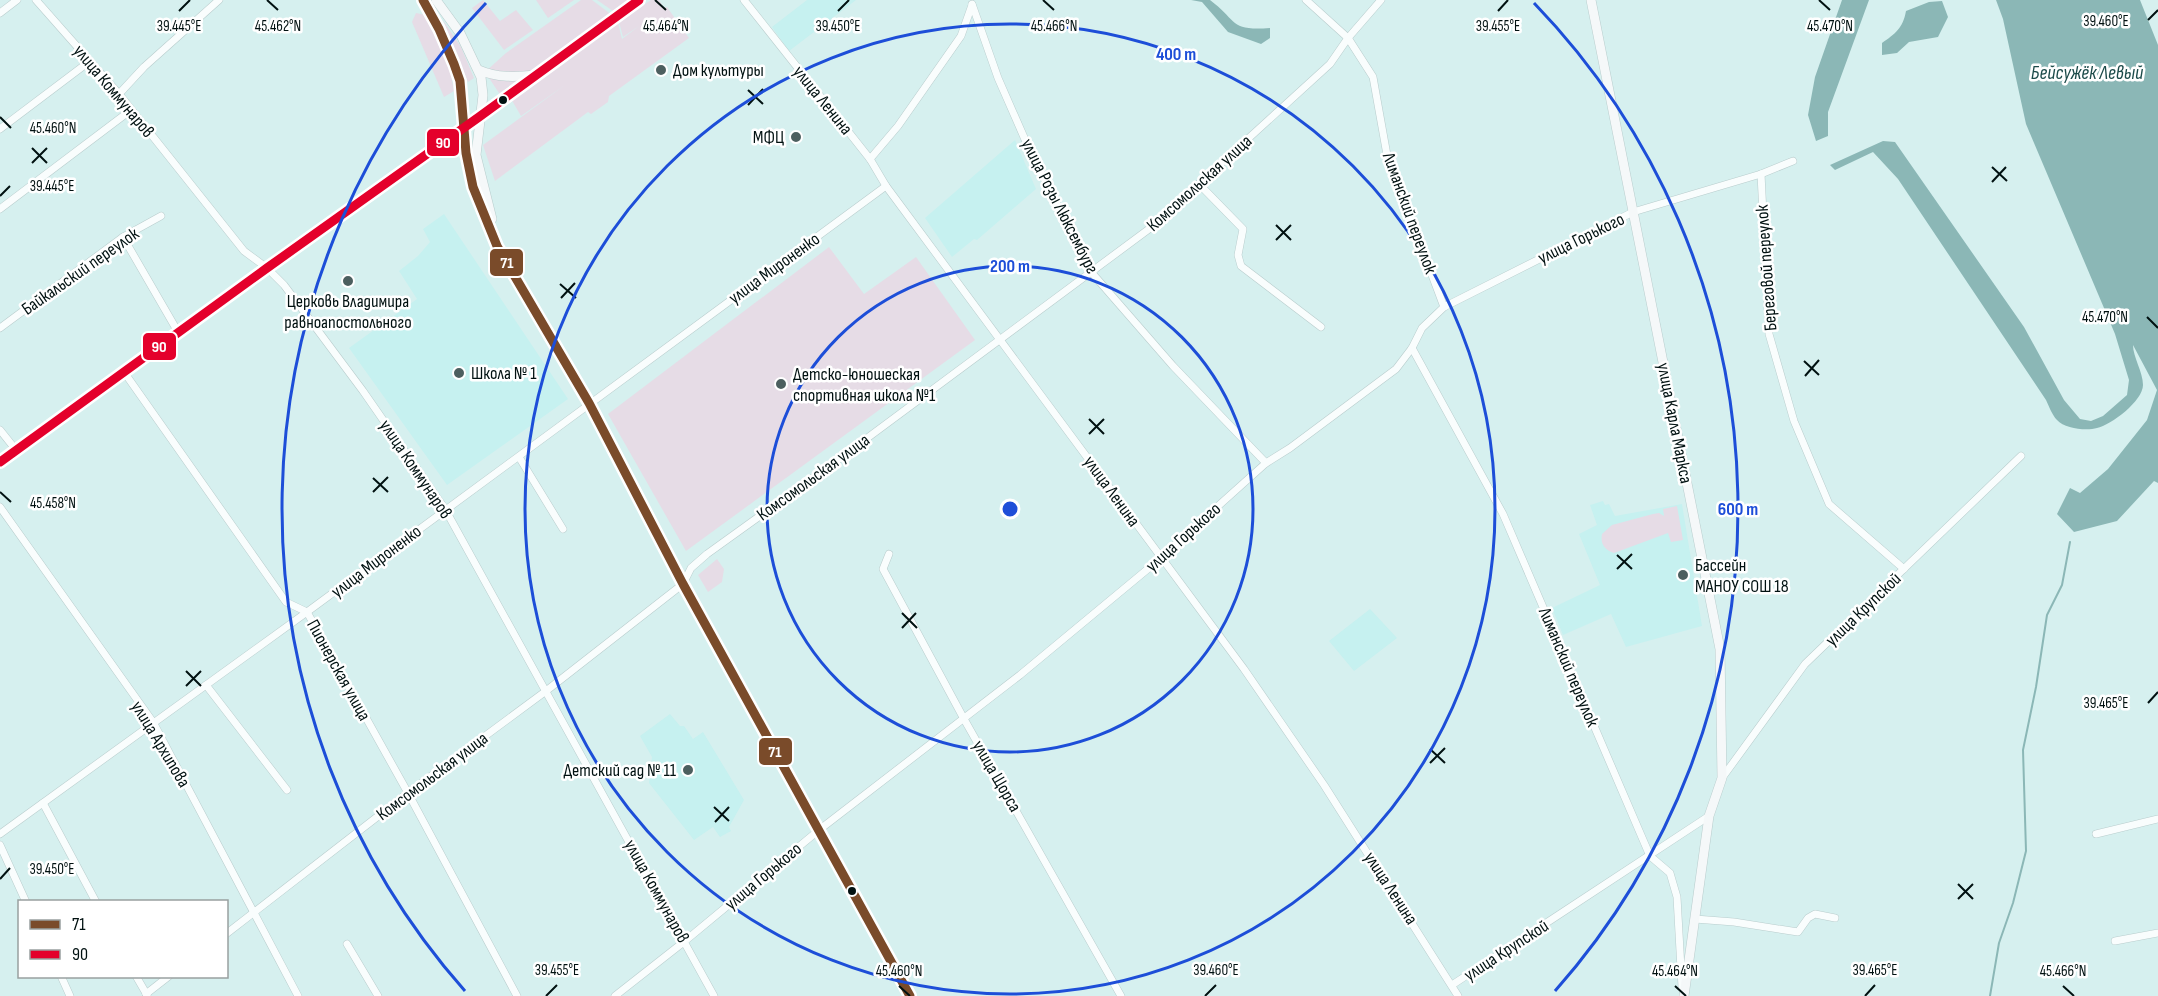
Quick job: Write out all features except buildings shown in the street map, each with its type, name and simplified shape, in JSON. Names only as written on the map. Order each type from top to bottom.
[{"type":"main road","points":[[423,0],[454,64],[461,89],[467,160],[473,187],[498,246],[589,403],[684,584],[910,996]]},
{"type":"main road","points":[[436,0],[460,33],[479,70],[483,95],[476,155],[489,211],[511,266]]},
{"type":"main road","points":[[0,462],[639,0]]},
{"type":"main road","name":"улица Карла Маркса","points":[[1591,0],[1720,649],[1722,778],[1709,816],[1683,996]]},
{"type":"main road","points":[[479,70],[509,76],[538,74]]},
{"type":"street","points":[[0,13],[17,0]]},
{"type":"street","name":"улица Коммунаров","points":[[36,0],[119,94],[244,251],[267,268],[284,285],[363,391],[445,510],[714,996]]},
{"type":"street","points":[[119,94],[144,67],[219,0]]},
{"type":"street","name":"улица Ленина","points":[[744,0],[870,159],[886,186],[1244,669],[1324,785],[1452,985],[1456,995]]},
{"type":"street","name":"Лиманский переулок","points":[[1306,0],[1348,38],[1373,77],[1387,155],[1444,307]]},
{"type":"street","name":"Комсомольская улица","points":[[228,933],[684,584],[691,567],[707,554],[1149,229],[1330,64],[1348,38],[1381,0]]},
{"type":"street","points":[[870,159],[898,126],[961,36],[973,2]]},
{"type":"street","name":"улица Розы Люксембург","points":[[973,2],[998,78],[1030,151],[1092,273],[1173,366],[1266,463]]},
{"type":"street","points":[[0,129],[90,61]]},
{"type":"street","points":[[0,209],[130,110]]},
{"type":"street","name":"улица Горького","points":[[615,996],[819,830],[964,719],[1160,557],[1266,463],[1290,448],[1396,369],[1412,348],[1422,328],[1444,307],[1633,212],[1761,174],[1793,161]]},
{"type":"street","name":"Береговой переулок","points":[[1761,174],[1769,334],[1794,421],[1829,504],[1904,569]]},
{"type":"street","points":[[1199,183],[1244,229],[1238,255],[1240,266],[1321,327]]},
{"type":"street","name":"улица Мироненко","points":[[0,834],[519,457],[589,403],[886,186]]},
{"type":"street","name":"Байкальский переулок","points":[[0,328],[123,237],[161,216]]},
{"type":"street","points":[[123,237],[178,332]]},
{"type":"street","name":"Лиманский переулок","points":[[1412,348],[1503,514],[1650,856],[1670,873],[1677,897],[1683,996]]},
{"type":"street","name":"Пионерская улица","points":[[124,372],[286,602],[307,612],[517,996]]},
{"type":"street","points":[[0,430],[16,450]]},
{"type":"street","name":"улица Крупской","points":[[1722,778],[1805,664],[2021,456]]},
{"type":"street","points":[[519,457],[563,530]]},
{"type":"street","name":"улица Архипова","points":[[0,507],[153,722],[298,996]]},
{"type":"street","name":"улица Щорса","points":[[889,554],[883,569],[964,719],[1121,996]]},
{"type":"street","points":[[206,685],[287,790]]},
{"type":"street","points":[[43,803],[95,900]]},
{"type":"street","name":"улица Крупской","points":[[1452,985],[1709,816]]},
{"type":"street","points":[[2096,834],[2158,819]]},
{"type":"street","points":[[0,845],[25,900]]},
{"type":"street","points":[[1695,919],[1734,922],[1798,932],[1808,918],[1815,914],[1836,918]]},
{"type":"street","points":[[2115,941],[2158,933]]},
{"type":"street","points":[[347,944],[378,996]]},
{"type":"street","points":[[62,978],[70,996]]},
{"type":"street","points":[[137,978],[146,995],[167,978]]},
{"type":"shaded area","points":[[483,0],[500,21],[516,10],[533,30],[504,50],[472,8]]},
{"type":"shaded area","points":[[536,0],[574,0],[548,18]]},
{"type":"shaded area","points":[[581,0],[592,0],[608,12],[618,23],[622,39],[639,26],[623,37],[619,22],[651,0],[659,0],[664,8],[667,7],[689,38],[609,96],[608,102],[591,114],[588,112],[495,181],[483,145],[565,85],[521,116],[507,92],[501,96],[485,72],[506,53]]},
{"type":"shaded area","points":[[597,0],[629,0],[613,11]]},
{"type":"shaded area","points":[[807,0],[856,0],[789,51],[772,27]]},
{"type":"shaded area","points":[[416,13],[426,15],[450,70],[454,91],[444,97],[412,22]]},
{"type":"shaded area","points":[[443,20],[461,47],[474,78],[468,82]]},
{"type":"shaded area","points":[[1015,140],[1036,189],[977,240],[974,239],[952,257],[925,218]]},
{"type":"shaded area","name":"Школа № 1","points":[[444,214],[568,399],[447,485],[349,348],[417,299],[399,271],[418,256],[430,242],[423,229]]},
{"type":"shaded area","name":"Детско-юношеская спортивная школа №1","points":[[829,247],[864,294],[916,257],[975,340],[686,551],[608,414]]},
{"type":"shaded area","points":[[1603,501],[1605,505],[1609,504],[1615,516],[1682,504],[1702,626],[1626,647],[1611,614],[1563,635],[1552,608],[1600,585],[1579,534],[1597,525],[1590,505]]},
{"type":"shaded area","points":[[1677,506],[1683,540],[1671,542],[1668,533],[1614,553],[1603,544],[1602,534],[1612,525],[1653,514],[1659,513],[1664,516],[1663,509]]},
{"type":"shaded area","points":[[717,559],[724,569],[722,582],[708,592],[698,575]]},
{"type":"shaded area","points":[[1370,609],[1397,638],[1354,671],[1329,641]]},
{"type":"shaded area","name":"Детский сад № 11","points":[[670,714],[680,726],[684,726],[693,739],[703,732],[744,800],[729,827],[731,831],[720,837],[713,827],[694,840],[649,783],[652,757],[640,736]]},
{"type":"water","points":[[1191,0],[1210,0],[1240,26],[1257,29],[1270,28],[1270,38],[1261,44],[1228,32],[1202,2]]},
{"type":"water","points":[[1842,0],[1869,0],[1828,112],[1828,136],[1816,141],[1808,115],[1815,77]]},
{"type":"water","name":"Бейсужёк Левый","points":[[1996,0],[2140,0],[2158,45],[2158,483],[2154,481],[2117,521],[2074,532],[2057,514],[2070,488],[2080,493],[2108,469],[2147,420],[2157,390],[2133,345],[2143,385],[2142,391],[2132,405],[2118,417],[2097,428],[2076,428],[2061,423],[2054,416],[2046,400],[1898,179],[1873,152],[1835,170],[1830,165],[1883,141],[1895,142],[2024,327],[2064,400],[2080,419],[2091,421],[2103,416],[2127,395],[2129,380],[2115,334],[2026,124],[2003,19]]},
{"type":"water","points":[[1942,1],[1948,17],[1938,37],[1909,42],[1897,53],[1882,55],[1882,43],[1898,30],[1906,11],[1929,2]]},
{"type":"waterway","points":[[1990,996],[1999,943],[2013,903],[2026,851],[2023,750],[2047,615],[2062,585],[2070,542]]},
{"type":"transit line","name":"71","points":[[423,0],[439,29],[460,81],[466,153],[473,187],[497,246],[589,403],[683,584],[910,996]]},
{"type":"transit line","name":"90","points":[[0,462],[639,0]]},
{"type":"place","name":"Дом культуры","points":[[661,70]]},
{"type":"place","name":"МФЦ","points":[[796,137]]},
{"type":"place","name":"Церковь Владимира равноапостольного","points":[[348,281]]},
{"type":"place","name":"Школа № 1","points":[[459,373]]},
{"type":"place","name":"Детско-юношеская спортивная школа №1","points":[[781,384]]},
{"type":"place","name":"Бассейн МАНОУ СОШ 18","points":[[1683,575]]},
{"type":"place","name":"Детский сад № 11","points":[[688,770]]}]
